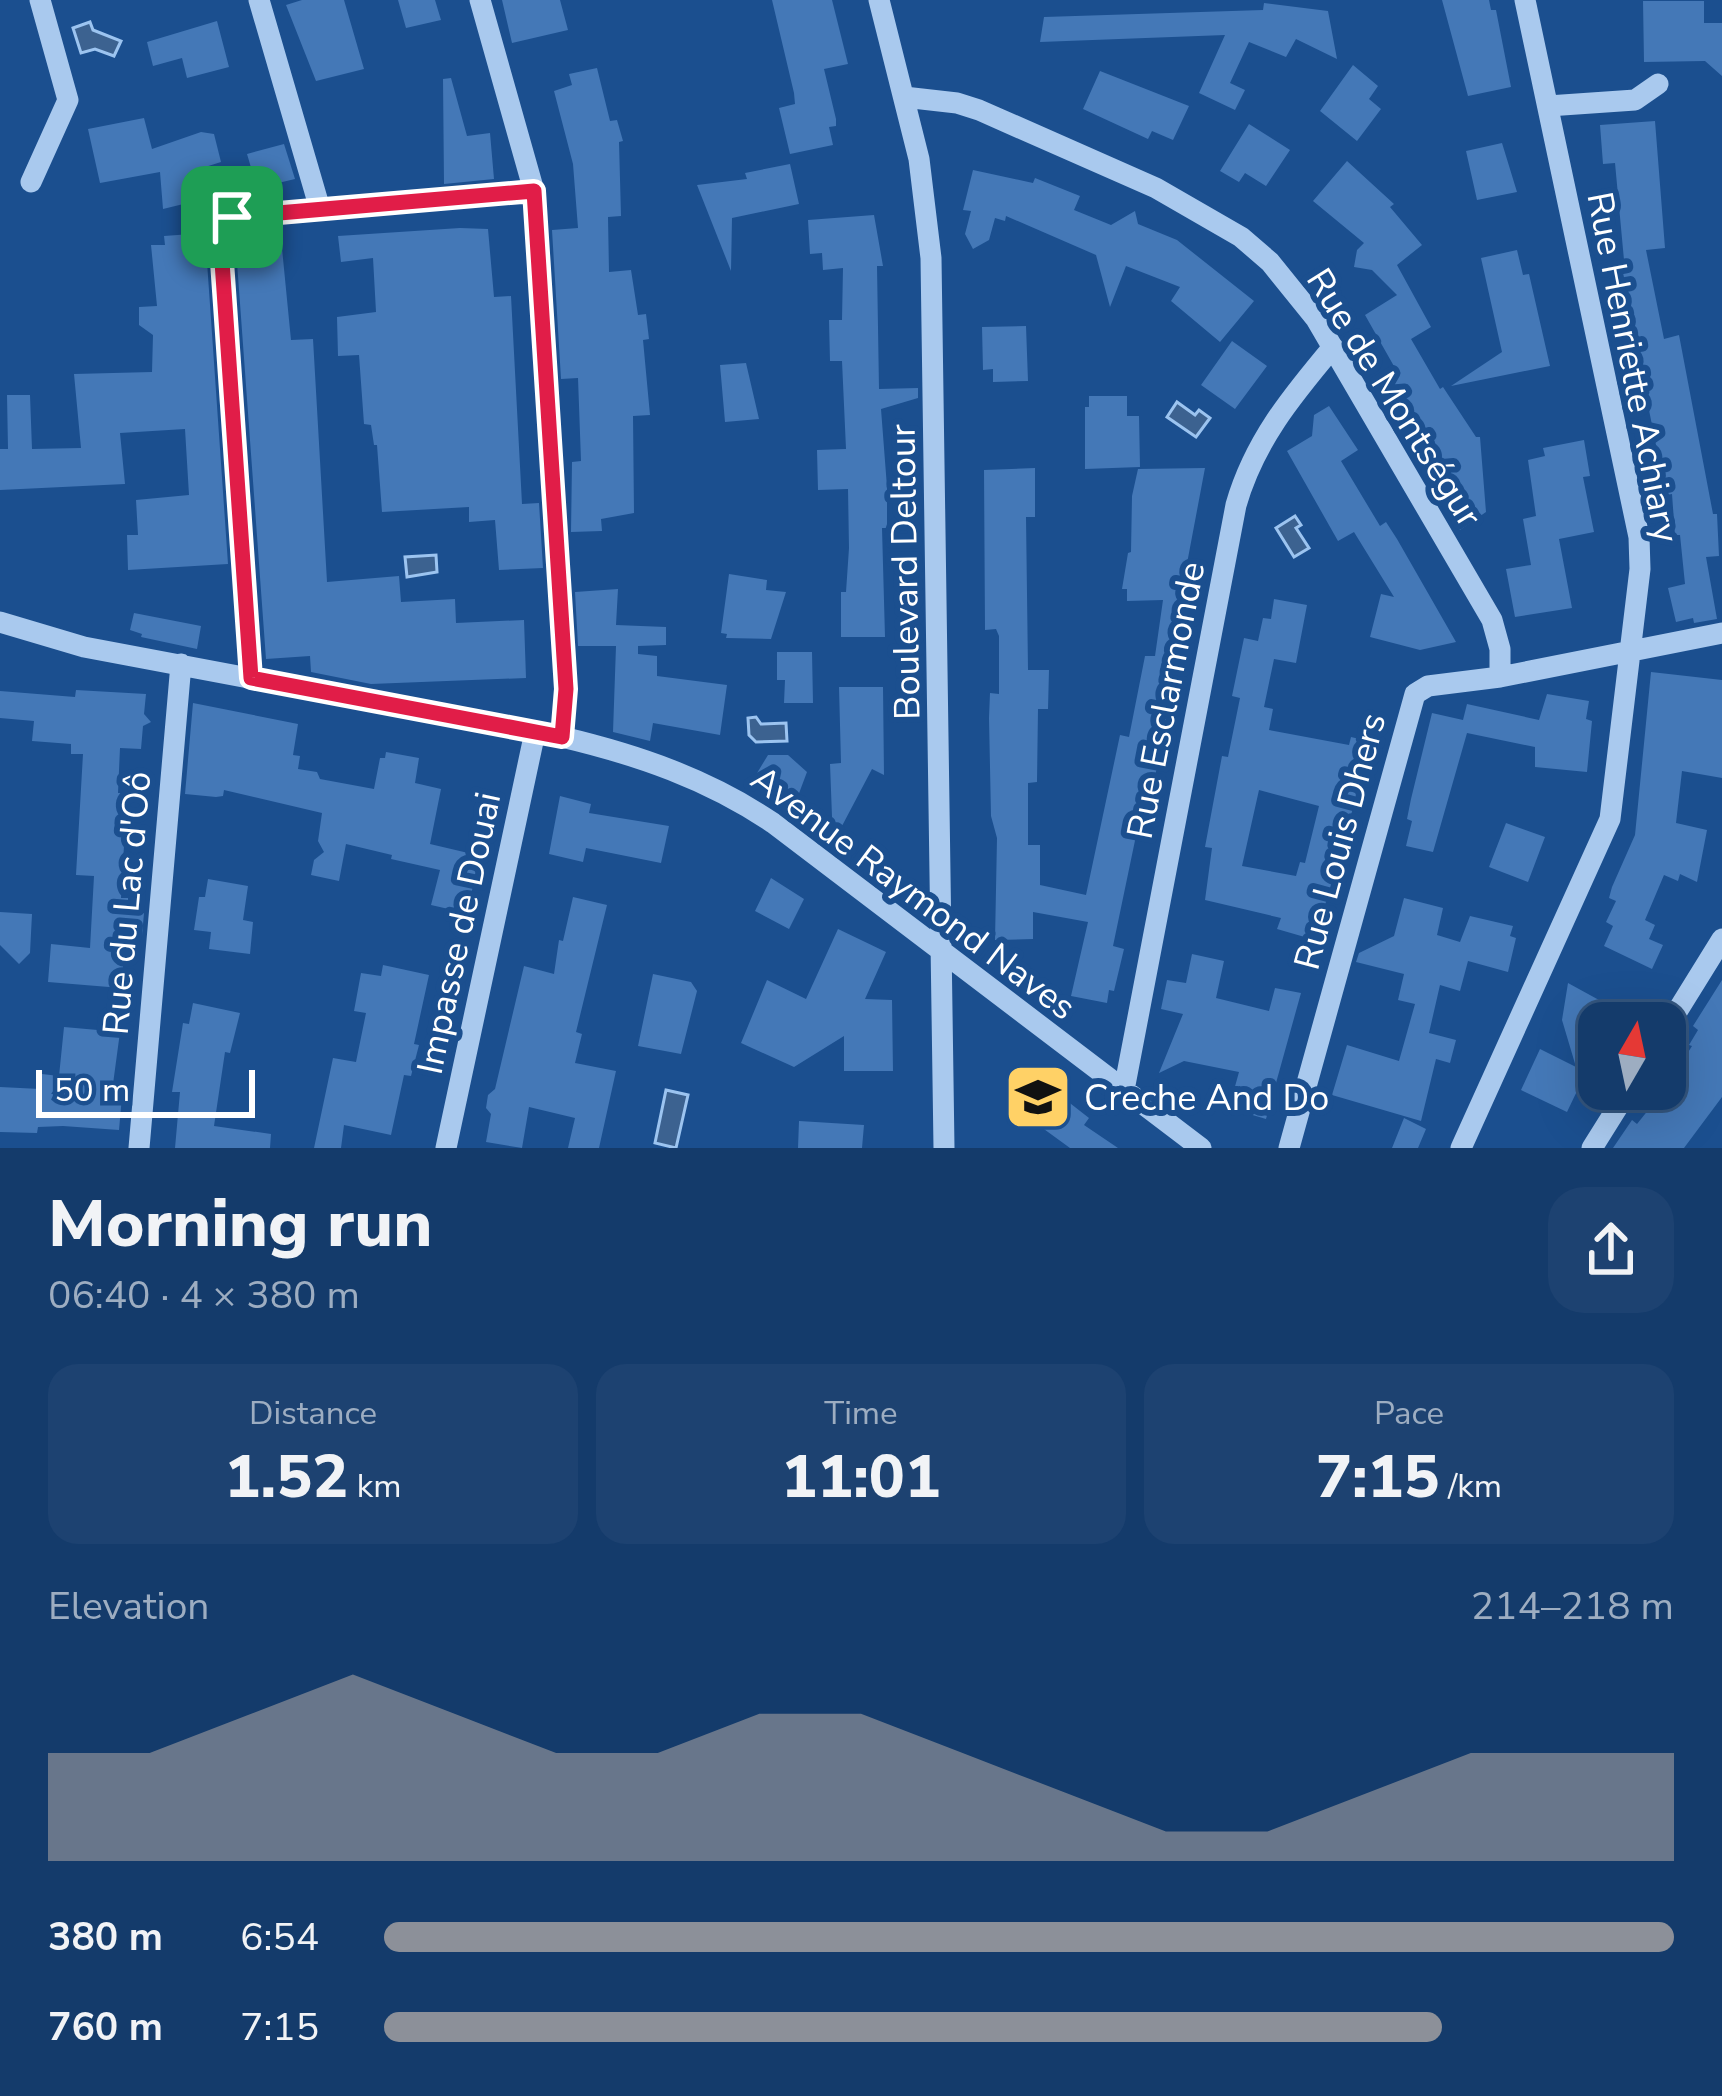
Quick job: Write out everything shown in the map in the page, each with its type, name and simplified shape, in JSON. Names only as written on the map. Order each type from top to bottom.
[{"type":"street","points":[[31,182],[68,100],[40,0]]},
{"type":"street","points":[[259,0],[320,209]]},
{"type":"street","points":[[480,0],[534,191],[566,689],[562,737]]},
{"type":"street","name":"Boulevard Deltour","points":[[879,0],[919,159],[931,258],[944,1148]]},
{"type":"street","name":"Rue Henriette Achiary","points":[[1461,1148],[1610,819],[1640,569],[1639,536],[1525,0]]},
{"type":"street","points":[[1547,106],[1635,100],[1658,84]]},
{"type":"street","name":"Rue de Montségur","points":[[904,98],[979,110],[1156,188],[1241,237],[1270,262],[1316,319],[1492,620],[1500,649],[1500,677]]},
{"type":"street","points":[[251,678],[220,233],[224,222],[232,217],[534,191]]},
{"type":"street","name":"Rue Esclarmonde","points":[[1124,1090],[1236,505],[1261,440],[1333,347]]},
{"type":"street","name":"Avenue Raymond Naves","points":[[0,622],[84,647],[562,737],[659,764],[738,799],[1201,1148]]},
{"type":"street","name":"Rue Louis Dhers","points":[[1289,1148],[1415,694],[1428,686],[1500,677],[1722,633]]},
{"type":"street","name":"Rue du Lac d'Oô","points":[[139,1148],[181,664]]},
{"type":"street","name":"Impasse de Douai","points":[[446,1148],[535,732]]},
{"type":"street","points":[[1683,1002],[1722,939]]},
{"type":"street","points":[[1592,1148],[1616,1110]]},
{"type":"water","points":[[90,22],[93,30],[121,41],[114,56],[95,49],[81,53],[73,28]]},
{"type":"water","points":[[1177,402],[1195,415],[1199,410],[1210,418],[1196,437],[1167,417]]},
{"type":"water","points":[[1295,516],[1301,525],[1296,528],[1309,548],[1294,557],[1276,528]]},
{"type":"water","points":[[436,555],[437,572],[407,577],[405,557]]},
{"type":"water","points":[[756,717],[761,724],[786,723],[787,741],[756,742],[749,735],[748,718]]},
{"type":"water","points":[[666,1090],[688,1095],[676,1148],[655,1143]]},
{"type":"building","points":[[302,0],[344,0],[364,69],[316,81],[286,5]]},
{"type":"building","points":[[398,0],[435,0],[441,20],[406,28]]},
{"type":"building","points":[[502,0],[560,0],[568,30],[512,43]]},
{"type":"building","points":[[772,0],[832,0],[848,64],[824,69],[836,119],[836,126],[829,127],[833,145],[790,154],[779,108],[795,104],[794,93]]},
{"type":"building","points":[[1442,0],[1489,0],[1491,10],[1496,10],[1511,87],[1468,96]]},
{"type":"building","points":[[1643,1],[1704,1],[1704,23],[1722,23],[1722,76],[1705,61],[1644,62]]},
{"type":"building","points":[[1264,3],[1328,11],[1337,59],[1296,39],[1286,57],[1249,42],[1230,83],[1245,90],[1235,110],[1199,93],[1225,35],[1040,42],[1044,17],[1263,10]]},
{"type":"building","points":[[217,21],[229,67],[187,78],[182,58],[153,66],[147,42]]},
{"type":"building","points":[[1353,65],[1378,86],[1369,99],[1381,109],[1357,141],[1320,111]]},
{"type":"building","points":[[597,68],[610,121],[617,120],[623,141],[619,142],[621,216],[608,217],[609,272],[631,270],[638,315],[646,314],[649,339],[643,340],[650,415],[633,416],[634,513],[601,519],[602,531],[571,532],[572,462],[581,461],[578,378],[561,379],[552,230],[578,228],[573,164],[554,91],[572,85],[569,74]]},
{"type":"building","points":[[1100,71],[1189,106],[1173,140],[1152,131],[1148,139],[1083,109]]},
{"type":"building","points":[[451,78],[467,136],[490,133],[494,179],[444,184],[443,79]]},
{"type":"building","points":[[144,118],[152,149],[201,132],[214,134],[221,162],[202,168],[204,199],[163,209],[160,172],[100,183],[88,129]]},
{"type":"building","points":[[1655,121],[1665,248],[1646,250],[1664,339],[1679,335],[1713,514],[1717,514],[1719,556],[1706,557],[1717,619],[1694,623],[1693,618],[1676,622],[1668,588],[1685,584],[1680,535],[1675,535],[1672,494],[1666,495],[1629,310],[1617,312],[1607,264],[1624,260],[1615,163],[1603,164],[1600,125]]},
{"type":"building","points":[[1249,124],[1290,150],[1266,186],[1245,173],[1239,182],[1220,171]]},
{"type":"building","points":[[1502,143],[1517,192],[1477,200],[1466,151]]},
{"type":"building","points":[[284,144],[295,179],[257,188],[247,154]]},
{"type":"building","points":[[1347,161],[1394,204],[1390,207],[1422,245],[1397,265],[1431,327],[1411,339],[1440,389],[1480,437],[1486,512],[1460,530],[1430,479],[1442,472],[1380,377],[1395,368],[1365,315],[1397,295],[1372,270],[1354,267],[1357,250],[1364,243],[1313,201]]},
{"type":"building","points":[[790,164],[799,204],[732,218],[731,271],[697,185],[747,179],[745,173]]},
{"type":"building","points":[[973,170],[1033,183],[1035,178],[1080,196],[1074,210],[1111,225],[1135,211],[1138,224],[1177,240],[1254,301],[1220,342],[1171,301],[1180,287],[1126,266],[1110,307],[1096,255],[1006,216],[1005,221],[995,218],[989,240],[973,249],[965,234],[971,211],[963,210]]},
{"type":"building","points":[[874,215],[883,266],[877,266],[879,389],[918,388],[918,398],[881,409],[887,487],[887,528],[882,528],[885,637],[841,637],[841,592],[846,592],[849,548],[848,489],[818,490],[817,450],[846,449],[842,361],[830,361],[829,320],[842,320],[843,268],[823,270],[822,253],[810,254],[808,220]]},
{"type":"building","points":[[280,228],[291,340],[313,339],[327,582],[399,576],[401,602],[455,599],[456,623],[524,620],[526,678],[371,684],[311,672],[310,656],[266,659],[235,235]]},
{"type":"building","points":[[488,229],[494,297],[511,296],[522,504],[539,503],[543,568],[499,570],[495,520],[469,522],[469,507],[382,512],[377,445],[371,425],[364,424],[359,355],[338,356],[337,317],[376,312],[373,258],[341,262],[338,236]]},
{"type":"building","points":[[205,233],[228,564],[128,570],[127,535],[138,535],[136,500],[189,495],[185,429],[120,433],[125,484],[0,490],[0,449],[8,449],[7,395],[30,395],[32,449],[81,448],[74,374],[152,372],[153,335],[139,325],[139,307],[157,306],[151,245],[165,245],[164,236]]},
{"type":"building","points":[[1517,250],[1523,275],[1529,274],[1550,366],[1451,386],[1502,352],[1481,258]]},
{"type":"building","points":[[1026,326],[1028,381],[993,382],[993,369],[983,370],[982,327]]},
{"type":"building","points":[[1232,341],[1267,366],[1235,409],[1201,385]]},
{"type":"building","points":[[746,363],[759,419],[725,422],[720,365]]},
{"type":"building","points":[[1089,396],[1127,396],[1127,416],[1139,416],[1140,467],[1085,469]]},
{"type":"building","points":[[1329,406],[1358,450],[1341,461],[1380,526],[1386,522],[1397,539],[1456,642],[1420,650],[1370,637],[1381,594],[1394,597],[1354,532],[1338,541],[1287,451],[1312,436],[1314,415]]},
{"type":"building","points":[[1584,440],[1590,476],[1583,477],[1594,532],[1559,539],[1572,608],[1515,617],[1506,569],[1531,565],[1523,519],[1536,516],[1528,460],[1545,456],[1543,448]]},
{"type":"building","points":[[1035,468],[1035,517],[1026,517],[1028,670],[1049,670],[1048,709],[1038,709],[1037,782],[1028,783],[1028,845],[1040,845],[1040,885],[1086,895],[1120,735],[1129,737],[1145,656],[1155,656],[1163,600],[1127,601],[1127,589],[1122,589],[1131,552],[1132,496],[1138,469],[1205,468],[1182,590],[1198,590],[1148,809],[1142,807],[1113,946],[1124,949],[1107,1003],[1071,996],[1088,922],[1033,912],[1033,939],[995,940],[997,838],[991,816],[989,718],[990,693],[999,694],[999,636],[996,629],[985,630],[984,470]]},
{"type":"building","points":[[729,574],[767,580],[766,590],[786,592],[771,639],[726,638],[721,633]]},
{"type":"building","points":[[618,589],[616,625],[666,627],[666,645],[638,646],[638,654],[657,656],[657,676],[727,685],[720,735],[653,723],[650,741],[613,732],[616,646],[578,646],[575,592]]},
{"type":"building","points":[[1274,599],[1307,605],[1296,663],[1274,659],[1264,707],[1273,709],[1269,730],[1349,745],[1351,737],[1372,742],[1315,940],[1277,929],[1281,918],[1205,900],[1212,848],[1205,847],[1222,756],[1228,757],[1240,698],[1232,696],[1244,638],[1258,641],[1263,618],[1271,619]],"holes":[[[1259,790],[1319,806],[1305,863],[1300,862],[1296,876],[1242,866]]]},
{"type":"building","points":[[134,613],[201,626],[197,649],[141,637],[130,630]]},
{"type":"building","points":[[777,652],[812,652],[813,703],[784,703],[785,680],[777,680]]},
{"type":"building","points":[[1651,672],[1722,680],[1722,778],[1682,771],[1676,823],[1707,830],[1697,882],[1680,874],[1678,881],[1664,875],[1645,920],[1655,925],[1649,939],[1663,945],[1652,969],[1604,946],[1613,926],[1606,922],[1616,901],[1609,898],[1612,887],[1635,835]]},
{"type":"building","points":[[839,687],[883,687],[884,775],[872,769],[833,843],[830,764],[841,763]]},
{"type":"building","points":[[76,690],[146,694],[144,714],[151,722],[143,726],[141,749],[120,748],[118,793],[127,793],[121,898],[128,898],[128,912],[144,913],[142,936],[126,935],[121,988],[48,982],[51,944],[90,948],[94,876],[76,875],[83,754],[71,754],[71,744],[32,741],[34,721],[0,718],[0,691],[75,697]]},
{"type":"building","points":[[1547,694],[1589,701],[1587,772],[1535,767],[1535,747],[1467,733],[1433,852],[1406,846],[1412,821],[1407,819],[1432,713],[1463,720],[1467,704],[1539,720]]},
{"type":"building","points":[[193,703],[298,724],[293,755],[300,756],[298,769],[317,772],[320,779],[374,789],[380,758],[386,752],[419,758],[415,783],[441,789],[430,844],[481,856],[466,913],[431,905],[440,870],[391,859],[392,855],[346,844],[339,881],[311,875],[314,860],[324,852],[318,841],[322,813],[224,790],[223,796],[216,797],[185,794]]},
{"type":"building","points":[[768,755],[788,755],[807,772],[795,804],[754,778]]},
{"type":"building","points":[[560,796],[591,804],[589,813],[669,826],[661,863],[586,848],[583,862],[549,854]]},
{"type":"building","points":[[1506,823],[1545,837],[1528,882],[1489,867]]},
{"type":"building","points":[[771,878],[804,899],[789,929],[755,911]]},
{"type":"building","points":[[208,879],[248,886],[243,920],[253,922],[250,954],[209,949],[211,932],[194,930],[199,897],[205,897]]},
{"type":"building","points":[[573,897],[607,905],[576,1032],[582,1034],[575,1063],[616,1071],[599,1148],[568,1148],[575,1118],[529,1107],[522,1148],[486,1142],[491,1114],[486,1108],[488,1095],[495,1089],[524,966],[554,974]]},
{"type":"building","points":[[1404,898],[1443,908],[1437,935],[1460,942],[1470,916],[1513,926],[1510,936],[1516,938],[1508,972],[1468,961],[1460,991],[1440,985],[1429,1033],[1456,1040],[1450,1063],[1436,1059],[1421,1121],[1332,1095],[1347,1045],[1399,1061],[1415,1004],[1398,1000],[1404,974],[1356,962],[1359,953],[1394,936]]},
{"type":"building","points":[[0,912],[32,914],[30,953],[19,964],[0,945]]},
{"type":"building","points":[[838,929],[886,952],[865,999],[892,1000],[893,1071],[844,1071],[844,1036],[794,1067],[741,1043],[767,980],[806,999]]},
{"type":"building","points":[[1192,954],[1224,961],[1216,998],[1269,1011],[1275,988],[1301,993],[1266,1119],[1229,1108],[1239,1072],[1184,1061],[1159,1073],[1183,1014],[1161,1009],[1167,980],[1186,983]]},
{"type":"building","points":[[383,965],[429,975],[414,1044],[419,1045],[411,1076],[404,1075],[391,1135],[344,1125],[341,1148],[314,1148],[333,1058],[356,1062],[366,1013],[354,1011],[361,973],[381,976]]},
{"type":"building","points":[[653,974],[691,982],[697,991],[681,1054],[638,1046]]},
{"type":"building","points":[[1722,980],[1722,1097],[1684,1148],[1613,1148],[1632,1120],[1637,1124],[1648,1110],[1686,1110],[1686,1056],[1698,1030],[1693,1026]]},
{"type":"building","points":[[1568,983],[1603,1002],[1578,1002],[1578,1089],[1567,1112],[1521,1090],[1540,1049],[1576,1067],[1562,1020]]},
{"type":"building","points":[[193,1003],[240,1013],[230,1053],[225,1052],[214,1126],[271,1134],[270,1148],[175,1148],[180,1092],[172,1092],[183,1023],[189,1024]]},
{"type":"building","points":[[64,1027],[120,1032],[113,1084],[123,1085],[119,1130],[63,1126],[38,1127],[37,1133],[0,1132],[0,1087],[40,1089],[42,1074],[59,1076]]},
{"type":"building","points":[[1041,1073],[1060,1088],[1057,1093],[1089,1118],[1084,1125],[1118,1148],[1070,1148],[1015,1108]]},
{"type":"building","points":[[1404,1118],[1426,1129],[1418,1148],[1392,1148]]},
{"type":"building","points":[[799,1121],[864,1125],[862,1148],[798,1148]]},
{"type":"place","name":"Creche And Do","points":[[1038,1097]]},
{"type":"route","points":[[534,191],[566,689],[562,737],[251,678],[220,233],[232,217],[534,191]]}]
